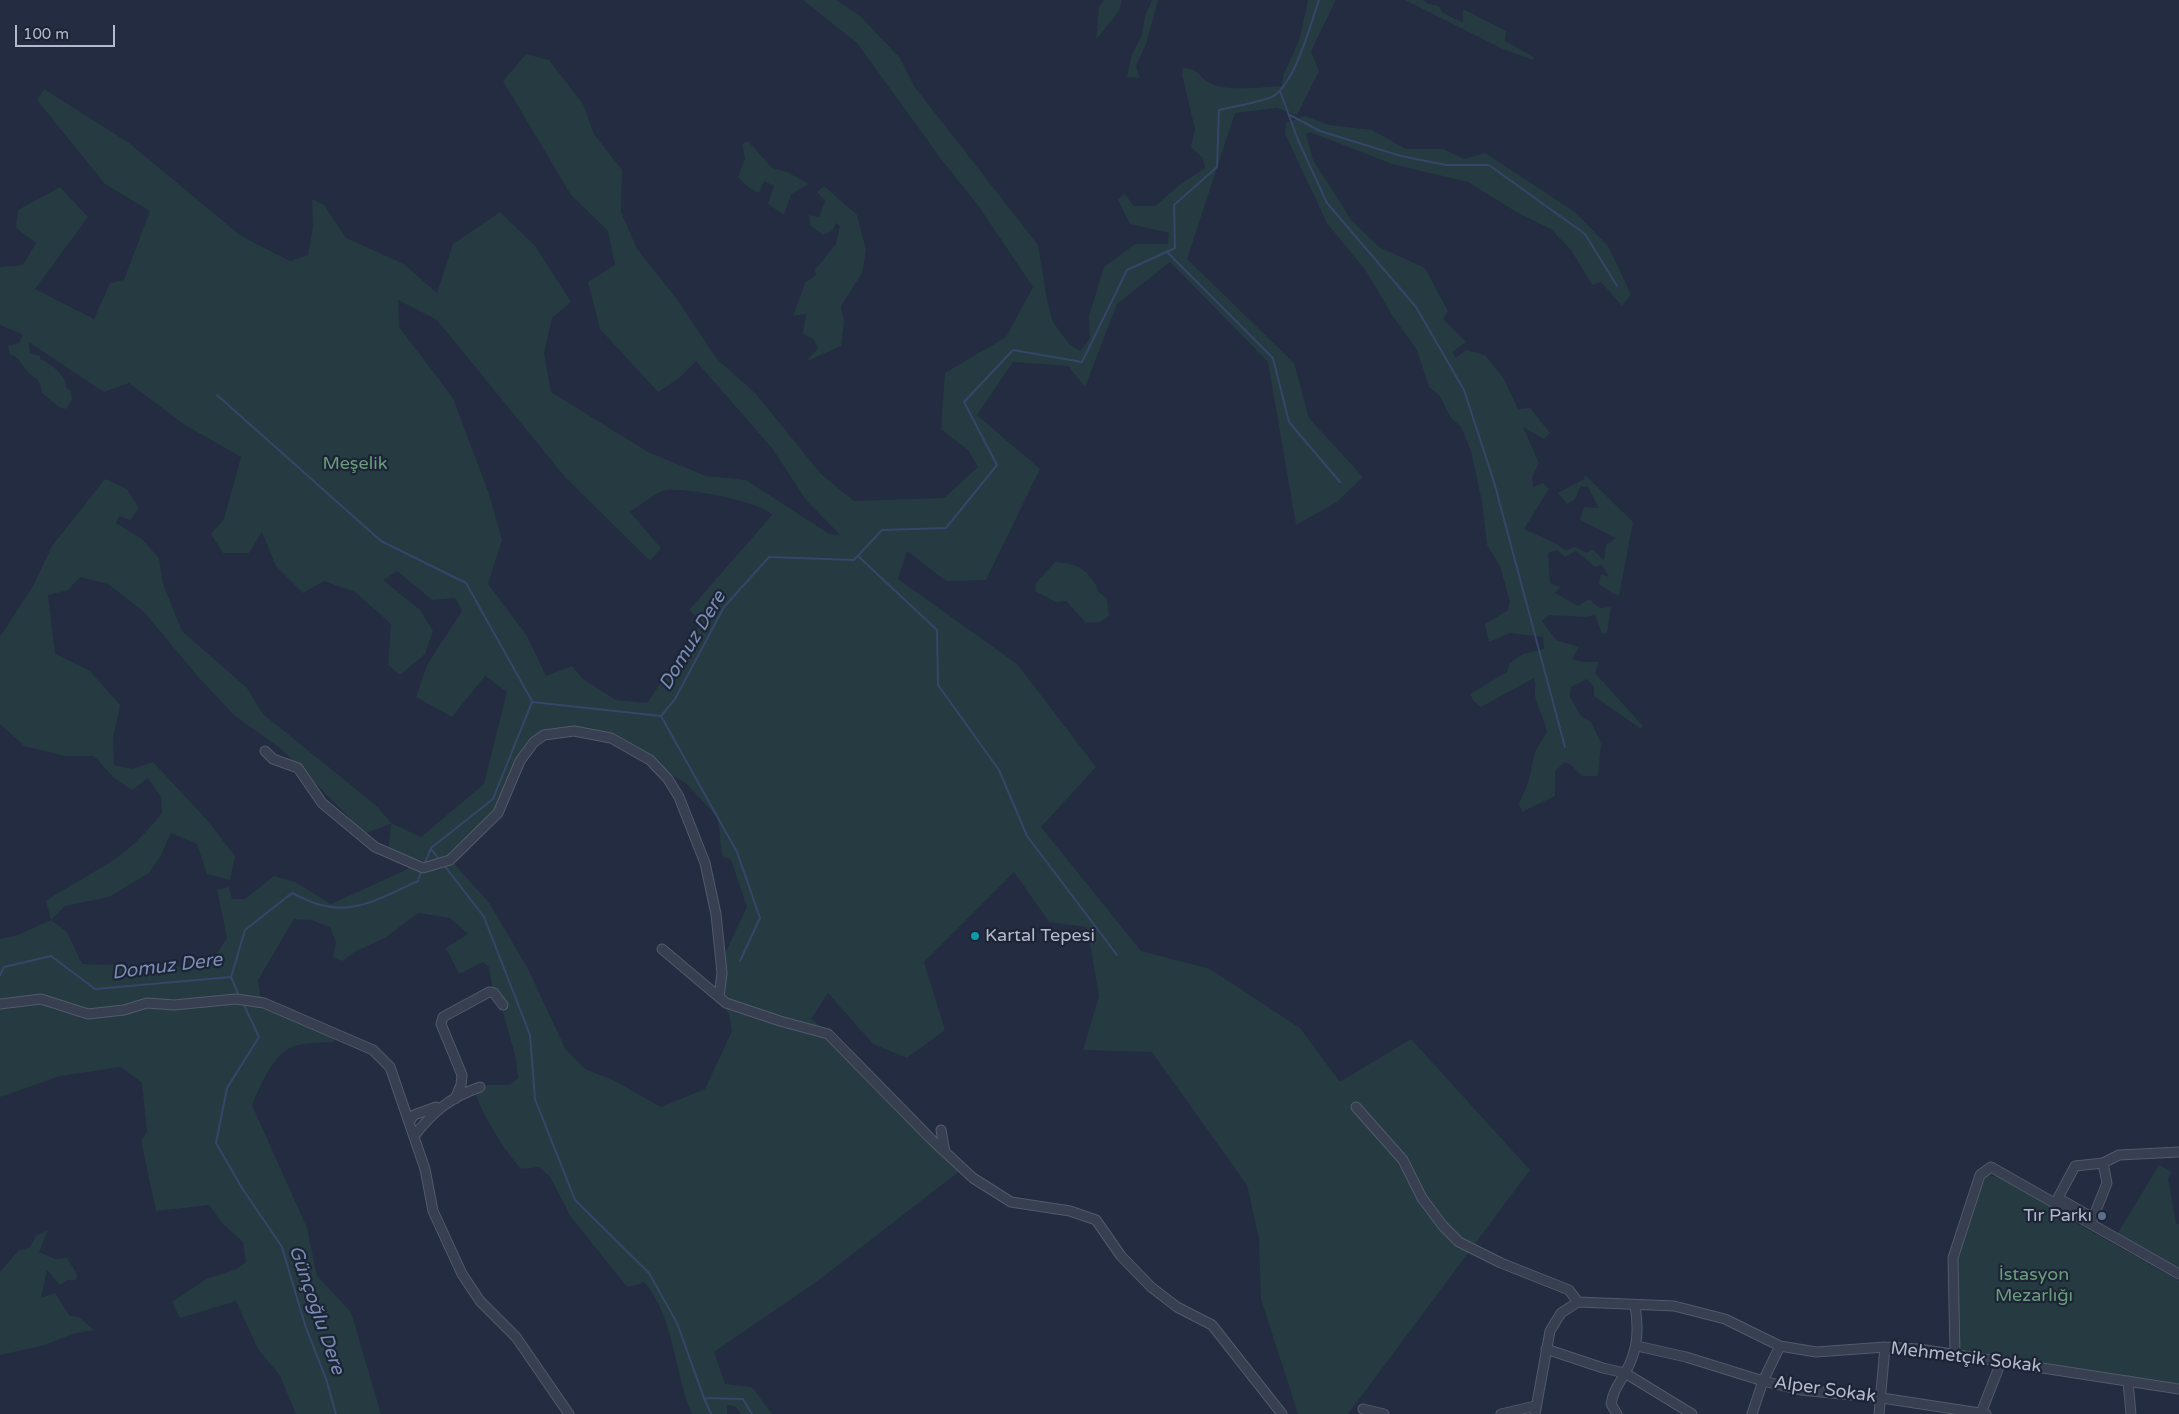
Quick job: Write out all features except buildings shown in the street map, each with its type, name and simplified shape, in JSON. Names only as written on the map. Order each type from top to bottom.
[{"type":"street","points":[[265,751],[273,759],[298,768],[322,803],[375,847],[422,868],[450,860],[498,813],[520,761],[534,742],[544,735],[574,732],[611,738],[650,760],[668,779],[679,797],[705,863],[716,914],[722,973],[719,997]]},
{"type":"street","points":[[662,949],[726,1003],[828,1034],[973,1178],[1011,1202],[1070,1211],[1096,1220],[1121,1256],[1151,1287],[1178,1307],[1212,1325],[1282,1414]]},
{"type":"street","points":[[455,1099],[461,1085],[462,1075],[442,1024],[443,1017],[489,992],[494,992],[503,1005]]},
{"type":"street","points":[[0,1004],[41,999],[88,1014],[124,1010],[148,1003],[174,1005],[236,1000],[264,1003],[373,1050],[390,1067],[425,1169],[433,1211],[462,1274],[480,1301],[516,1337],[569,1414]]},
{"type":"street","points":[[409,1122],[414,1115],[444,1105],[480,1087]]},
{"type":"street","points":[[414,1136],[428,1118],[444,1105]]},
{"type":"street","points":[[1356,1107],[1403,1160],[1422,1198],[1443,1226],[1459,1242],[1501,1263],[1570,1290],[1578,1302],[1561,1313],[1550,1331],[1535,1410],[1500,1414]]},
{"type":"street","points":[[409,1122],[428,1118]]},
{"type":"street","points":[[941,1130],[945,1152]]},
{"type":"street","points":[[2102,1164],[2107,1183],[2093,1218],[2058,1198],[2075,1166],[2102,1164],[2119,1155],[2179,1152]]},
{"type":"street","points":[[1955,1354],[1953,1258],[1980,1174],[1991,1167],[2179,1274]]},
{"type":"street","name":"Mehmetçik Sokak","points":[[1578,1302],[1674,1306],[1725,1319],[1780,1346],[1816,1352],[1885,1347],[1955,1354],[2179,1389]]},
{"type":"street","points":[[1617,1414],[1611,1404],[1614,1390],[1626,1373],[1637,1346],[1635,1305]]},
{"type":"street","name":"Alper Sokak","points":[[1637,1346],[1686,1357],[1763,1381],[1801,1390],[1882,1398],[1980,1414]]},
{"type":"street","points":[[1752,1414],[1763,1381],[1780,1346]]},
{"type":"street","points":[[1879,1414],[1882,1398],[1885,1347]]},
{"type":"street","points":[[1546,1349],[1603,1368],[1626,1373],[1692,1414]]},
{"type":"street","points":[[1980,1414],[2001,1362]]},
{"type":"street","points":[[2128,1381],[2131,1414]]},
{"type":"street","points":[[1363,1409],[1384,1414]]},
{"type":"green space","name":"Meşelik","points":[[803,0],[836,0],[860,16],[900,58],[914,86],[1038,245],[1047,300],[1053,322],[1069,344],[1080,351],[1090,338],[1089,316],[1104,267],[1135,244],[1168,244],[1169,233],[1130,224],[1118,200],[1124,193],[1134,206],[1155,206],[1182,183],[1205,168],[1203,158],[1191,147],[1195,129],[1182,75],[1183,68],[1194,70],[1210,83],[1217,86],[1245,88],[1282,86],[1283,76],[1300,38],[1308,0],[1336,0],[1311,51],[1319,71],[1297,115],[1277,108],[1235,113],[1187,259],[1294,363],[1309,418],[1363,477],[1337,502],[1296,525],[1268,362],[1170,262],[1117,304],[1085,387],[1068,366],[1013,362],[977,415],[1040,469],[986,580],[946,581],[907,551],[898,579],[1017,664],[1096,767],[1041,827],[1141,951],[1210,969],[1300,1028],[1340,1082],[1411,1039],[1530,1170],[1348,1414],[1298,1414],[1261,1299],[1259,1239],[1247,1185],[1152,1052],[1083,1050],[1099,996],[1087,927],[1049,922],[1014,872],[924,962],[945,1030],[907,1058],[873,1044],[828,993],[811,1019],[850,1048],[966,1166],[819,1280],[714,1352],[725,1384],[752,1387],[772,1414],[741,1414],[735,1406],[727,1405],[727,1414],[692,1414],[681,1381],[668,1329],[654,1296],[644,1282],[627,1287],[571,1217],[550,1177],[539,1167],[521,1169],[501,1143],[483,1111],[475,1092],[487,1085],[510,1085],[518,1078],[516,1059],[503,1012],[493,993],[489,967],[483,962],[459,974],[446,948],[468,934],[450,918],[418,913],[385,938],[354,952],[343,961],[333,957],[336,942],[330,927],[311,920],[294,919],[258,980],[260,996],[336,1029],[334,1042],[298,1045],[282,1054],[269,1069],[252,1105],[307,1228],[317,1276],[351,1312],[381,1414],[296,1414],[280,1376],[258,1349],[236,1301],[180,1318],[172,1302],[206,1279],[237,1269],[246,1262],[243,1242],[223,1224],[209,1205],[156,1211],[141,1141],[147,1132],[142,1083],[121,1067],[60,1076],[0,1097],[0,939],[15,936],[51,920],[46,901],[126,851],[162,813],[161,797],[148,778],[132,790],[114,778],[94,756],[65,756],[24,746],[0,724],[0,637],[33,586],[52,546],[105,479],[127,489],[139,508],[130,520],[119,516],[116,523],[142,539],[159,558],[163,584],[182,631],[247,688],[263,714],[378,807],[391,823],[421,837],[484,784],[507,692],[485,676],[452,717],[416,697],[427,665],[462,611],[455,598],[432,600],[397,571],[383,580],[420,610],[433,631],[425,654],[400,675],[388,665],[391,624],[355,592],[324,581],[303,593],[276,566],[262,532],[249,553],[223,553],[211,534],[224,519],[241,457],[185,425],[129,383],[104,392],[29,342],[30,353],[40,356],[40,359],[57,370],[66,383],[66,388],[71,391],[72,400],[66,409],[59,407],[42,393],[39,382],[18,359],[10,354],[8,346],[19,343],[23,335],[0,325],[0,267],[23,265],[36,243],[16,228],[18,210],[60,187],[88,217],[35,289],[94,319],[110,283],[124,280],[150,211],[105,184],[37,100],[44,89],[129,143],[241,236],[290,261],[308,255],[313,227],[312,199],[324,205],[346,238],[404,264],[437,293],[453,244],[500,212],[535,246],[571,302],[552,318],[544,353],[551,392],[648,452],[706,476],[746,480],[829,534],[840,535],[806,500],[772,448],[696,361],[678,379],[658,392],[600,329],[588,282],[615,265],[608,231],[571,195],[503,81],[526,54],[549,60],[583,104],[594,134],[622,170],[621,212],[637,249],[676,298],[717,359],[756,394],[821,474],[854,501],[944,498],[978,467],[968,450],[941,429],[945,373],[1006,337],[1033,287],[977,204],[941,159],[857,43]],"holes":[[[398,300],[437,320],[565,477],[650,561],[661,548],[630,512],[663,491],[690,491],[722,496],[753,505],[772,515],[689,610],[702,622],[647,703],[616,700],[583,679],[572,666],[546,676],[527,636],[488,584],[502,540],[488,491],[453,398],[399,327]],[[80,577],[108,584],[144,612],[201,680],[235,716],[280,748],[347,815],[358,836],[391,824],[388,853],[409,863],[408,869],[331,904],[295,882],[274,876],[245,899],[232,899],[229,887],[217,890],[227,938],[209,965],[196,968],[154,964],[82,964],[67,932],[51,920],[65,906],[109,897],[149,873],[160,857],[171,833],[197,844],[207,874],[230,880],[235,856],[207,820],[153,762],[132,769],[114,765],[113,739],[120,705],[89,670],[55,654],[48,595],[68,590]],[[574,731],[611,738],[687,784],[718,818],[722,856],[731,860],[747,907],[726,951],[724,1007],[729,1014],[732,1031],[705,1089],[661,1107],[613,1080],[585,1069],[566,1050],[528,969],[490,904],[451,860],[498,813],[534,742]]]},
{"type":"green space","points":[[1104,0],[1122,0],[1119,11],[1096,40],[1099,7]]},
{"type":"green space","points":[[1152,0],[1158,0],[1146,44],[1136,66],[1140,78],[1127,77],[1131,57],[1142,35],[1145,16]]},
{"type":"green space","points":[[1405,0],[1423,0],[1428,4],[1439,6],[1442,12],[1463,23],[1463,9],[1506,31],[1505,41],[1534,57],[1533,60],[1503,49]]},
{"type":"green space","points":[[1305,116],[1329,125],[1372,130],[1406,149],[1443,149],[1464,159],[1485,153],[1575,212],[1608,246],[1631,294],[1622,306],[1601,282],[1592,285],[1571,250],[1551,229],[1518,213],[1468,182],[1392,164],[1310,132],[1306,134],[1313,160],[1352,221],[1379,247],[1425,268],[1448,311],[1443,319],[1466,342],[1452,352],[1456,358],[1466,350],[1485,355],[1504,379],[1518,409],[1530,408],[1550,433],[1544,439],[1523,427],[1539,463],[1532,478],[1533,487],[1543,483],[1549,489],[1524,529],[1557,544],[1565,550],[1575,547],[1587,553],[1592,549],[1604,560],[1606,545],[1616,538],[1580,520],[1584,507],[1599,508],[1588,487],[1581,486],[1575,499],[1567,504],[1558,493],[1584,479],[1585,475],[1633,522],[1619,596],[1599,584],[1601,574],[1609,577],[1602,565],[1595,567],[1576,551],[1565,557],[1557,550],[1548,553],[1550,583],[1561,587],[1555,593],[1578,606],[1589,599],[1600,608],[1611,607],[1607,633],[1602,634],[1595,615],[1586,617],[1549,615],[1542,621],[1556,640],[1579,647],[1572,659],[1582,662],[1599,662],[1595,673],[1643,726],[1641,729],[1594,696],[1594,687],[1587,679],[1571,687],[1570,697],[1581,716],[1591,722],[1601,743],[1598,776],[1582,776],[1570,764],[1564,762],[1555,772],[1555,796],[1522,812],[1519,803],[1528,783],[1535,752],[1547,732],[1535,697],[1534,678],[1481,707],[1473,700],[1470,694],[1507,672],[1510,663],[1523,654],[1544,649],[1543,637],[1510,633],[1489,642],[1485,624],[1508,610],[1510,602],[1500,566],[1487,545],[1482,502],[1471,451],[1461,427],[1451,418],[1439,395],[1429,387],[1417,350],[1392,315],[1366,271],[1327,223],[1285,134],[1286,123]]},
{"type":"green space","points":[[748,141],[772,168],[787,172],[809,184],[791,194],[784,215],[768,204],[774,186],[764,181],[759,193],[749,188],[738,177],[745,158],[742,144]]},
{"type":"green space","points":[[824,186],[857,215],[866,250],[862,273],[841,306],[844,322],[841,346],[807,361],[818,348],[813,339],[803,334],[806,314],[793,316],[805,283],[816,275],[815,270],[836,244],[840,226],[836,223],[832,231],[823,235],[810,225],[809,215],[819,217],[825,201],[817,192]]},
{"type":"green space","points":[[1055,562],[1074,565],[1087,573],[1098,591],[1107,599],[1109,616],[1100,622],[1086,623],[1066,601],[1056,602],[1035,591],[1036,583]]},
{"type":"green space","points":[[2159,1165],[2172,1172],[2168,1178],[2176,1224],[2179,1224],[2179,1268],[2116,1236]]},
{"type":"green space","name":"İstasyon Mezarlığı","points":[[1983,1175],[2003,1177],[2069,1219],[2179,1281],[2179,1384],[1960,1350],[1956,1257]]},
{"type":"green space","points":[[48,1230],[39,1252],[55,1259],[67,1258],[77,1274],[76,1280],[68,1280],[60,1285],[47,1270],[41,1298],[55,1293],[70,1316],[79,1317],[94,1330],[72,1334],[45,1345],[0,1355],[0,1272],[18,1251],[30,1247],[36,1236]]},
{"type":"waterway","name":"Domuz Dere","points":[[424,865],[431,848],[493,799],[532,702],[661,716],[675,699],[724,607],[769,557],[854,560],[882,530],[946,528],[997,465],[964,402],[1013,350],[1082,362],[1127,270],[1175,248],[1174,205],[1217,167],[1219,110],[1271,97],[1283,87],[1302,50],[1319,0]]},
{"type":"waterway","points":[[1280,91],[1298,140],[1327,203],[1416,307],[1464,390],[1494,482],[1565,747]]},
{"type":"waterway","points":[[1288,114],[1320,131],[1401,156],[1446,165],[1489,165],[1585,234],[1617,286]]},
{"type":"waterway","points":[[1167,252],[1273,358],[1289,422],[1340,482]]},
{"type":"waterway","points":[[217,395],[381,541],[466,583],[532,701]]},
{"type":"waterway","points":[[858,556],[937,630],[938,685],[999,770],[1027,836],[1117,955]]},
{"type":"waterway","points":[[661,716],[737,852],[760,918],[740,961]]},
{"type":"waterway","points":[[431,849],[439,859]]},
{"type":"waterway","points":[[444,865],[484,917],[530,1035],[535,1099],[575,1200],[649,1273],[677,1323],[704,1398],[743,1399],[752,1414]]},
{"type":"waterway","name":"Domuz Dere","points":[[0,975],[4,967],[51,956],[95,989],[231,977],[245,930],[292,893],[321,905],[334,907],[359,905],[371,902],[418,881],[421,871]]},
{"type":"waterway","name":"Günçoğlu Dere","points":[[231,977],[238,993]]},
{"type":"waterway","name":"Günçoğlu Dere","points":[[244,1005],[259,1037],[227,1088],[216,1143],[242,1188],[282,1247],[305,1325],[326,1379],[336,1414]]},
{"type":"waterway","points":[[704,1398],[711,1414]]},
{"type":"place","name":"Kartal Tepesi","points":[[975,936]]},
{"type":"place","name":"Tır Parkı","points":[[2102,1216]]}]
